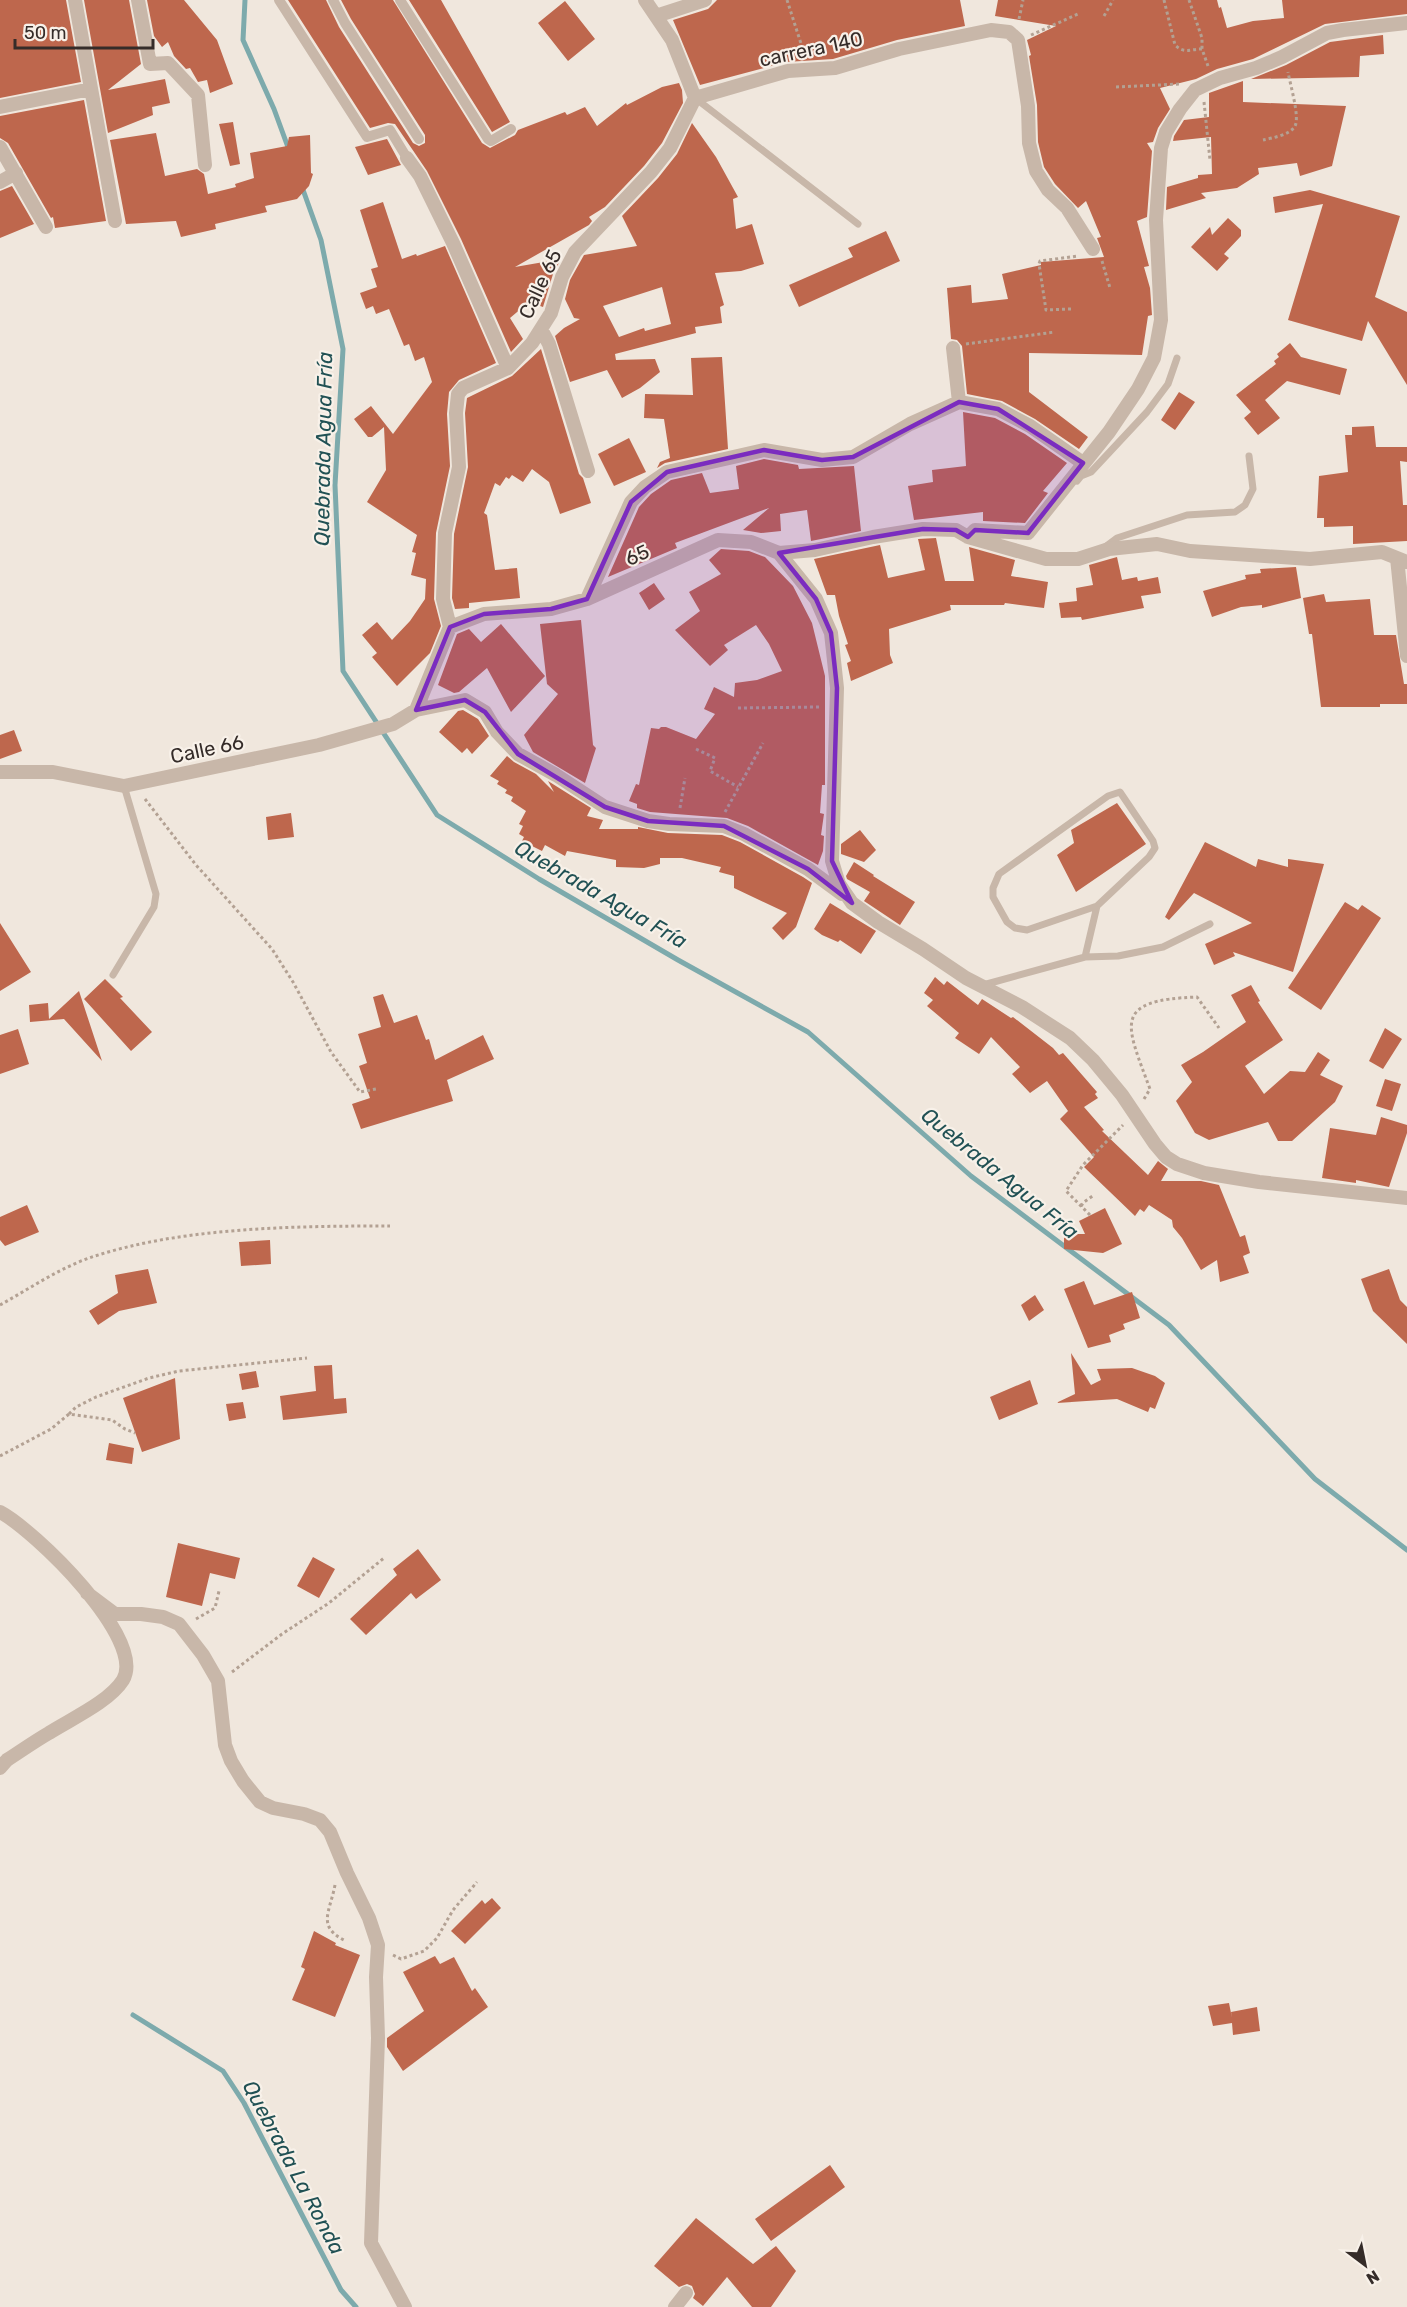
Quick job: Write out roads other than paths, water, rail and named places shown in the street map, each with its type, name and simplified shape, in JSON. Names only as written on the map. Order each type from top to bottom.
[{"type":"street","points":[[75,0],[115,221]]},
{"type":"street","points":[[138,0],[150,64],[168,63],[198,95],[205,165]]},
{"type":"street","points":[[279,0],[367,137],[390,130],[420,176],[453,243],[508,368]]},
{"type":"street","points":[[333,0],[345,23],[419,139]]},
{"type":"street","points":[[400,0],[488,139],[491,141],[511,129]]},
{"type":"street","points":[[645,0],[672,40],[695,98]]},
{"type":"street","points":[[656,16],[705,0]]},
{"type":"street","points":[[968,537],[975,530],[1028,533],[1109,432],[1138,389],[1154,358],[1161,320],[1156,220],[1161,148],[1166,132],[1203,86],[1282,57],[1327,33],[1407,23]]},
{"type":"street","name":"carrera 140","points":[[695,98],[788,70],[835,68],[899,49],[991,30],[1013,36],[1028,106],[1029,143],[1036,171],[1048,190],[1067,208],[1093,249]]},
{"type":"street","points":[[0,107],[91,90]]},
{"type":"street","name":"Calle 65","points":[[450,627],[443,599],[445,533],[459,467],[456,413],[458,394],[463,388],[508,368],[532,343],[551,313],[562,277],[574,252],[651,172],[670,148],[695,98]]},
{"type":"street","points":[[0,147],[46,227]]},
{"type":"street","points":[[0,182],[16,173]]},
{"type":"street","points":[[541,330],[549,344],[588,471]]},
{"type":"street","points":[[953,348],[959,402]]},
{"type":"street","points":[[586,599],[631,502],[645,487],[667,472],[764,450],[822,460],[854,457],[910,424],[959,402],[998,409],[1030,426],[1083,463]]},
{"type":"street","points":[[779,553],[815,550],[923,529],[956,530],[968,537],[1046,559],[1078,559],[1109,549],[1157,544],[1190,550],[1272,558],[1310,559],[1382,552],[1402,560],[1407,656]]},
{"type":"street","name":"65","points":[[450,627],[484,614],[551,609],[586,599],[718,540],[751,542],[779,553],[816,599],[831,633],[837,688],[832,861],[839,884],[852,903]]},
{"type":"street","points":[[416,710],[450,627]]},
{"type":"street","name":"Calle 66","points":[[0,772],[53,772],[129,785],[319,745],[393,724],[416,710],[465,700],[485,712],[497,732],[518,754],[556,775],[589,798],[634,818],[678,824],[718,825],[744,834],[808,869],[878,922],[1070,1038],[1093,1060],[1136,1115],[1155,1144],[1166,1156],[1190,1170],[1306,1188],[1407,1198]]},
{"type":"street","points":[[0,1512],[46,1547],[87,1593],[104,1614],[118,1637],[127,1661],[126,1672],[117,1688],[7,1760],[0,1768]]},
{"type":"street","points":[[87,1593],[116,1614],[163,1617],[181,1626],[204,1655],[218,1681],[225,1745],[231,1761],[250,1792],[260,1802],[273,1808],[304,1814],[320,1820],[330,1832],[369,1918],[378,1945],[371,2243],[405,2307]]},
{"type":"street","points":[[675,2307],[686,2293]]},
{"type":"lane","points":[[695,98],[858,224]]},
{"type":"lane","points":[[1028,533],[1081,476],[1091,472],[1147,412],[1168,384],[1177,358]]},
{"type":"lane","points":[[1095,554],[1117,538],[1187,515],[1235,512],[1245,505],[1253,489],[1249,456]]},
{"type":"lane","points":[[113,975],[154,907],[156,894],[129,785]]},
{"type":"lane","points":[[1084,957],[1097,906],[1149,857],[1155,848],[1153,841],[1120,792],[1108,796],[999,874],[993,888],[993,897],[1007,922],[1015,928],[1027,930],[1097,906]]},
{"type":"lane","points":[[981,985],[1084,957],[1118,956],[1163,947],[1210,924]]},
{"type":"waterway","name":"Quebrada Agua Fría","points":[[245,0],[243,40],[274,109],[289,150]]},
{"type":"waterway","name":"Quebrada Agua Fría","points":[[302,187],[321,240],[343,349],[335,485],[343,671],[437,815],[539,879],[808,1032],[971,1176],[1169,1325],[1315,1479],[1407,1550]]},
{"type":"waterway","name":"Quebrada La Ronda","points":[[133,2015],[223,2071],[244,2103],[341,2290],[356,2307]]}]
